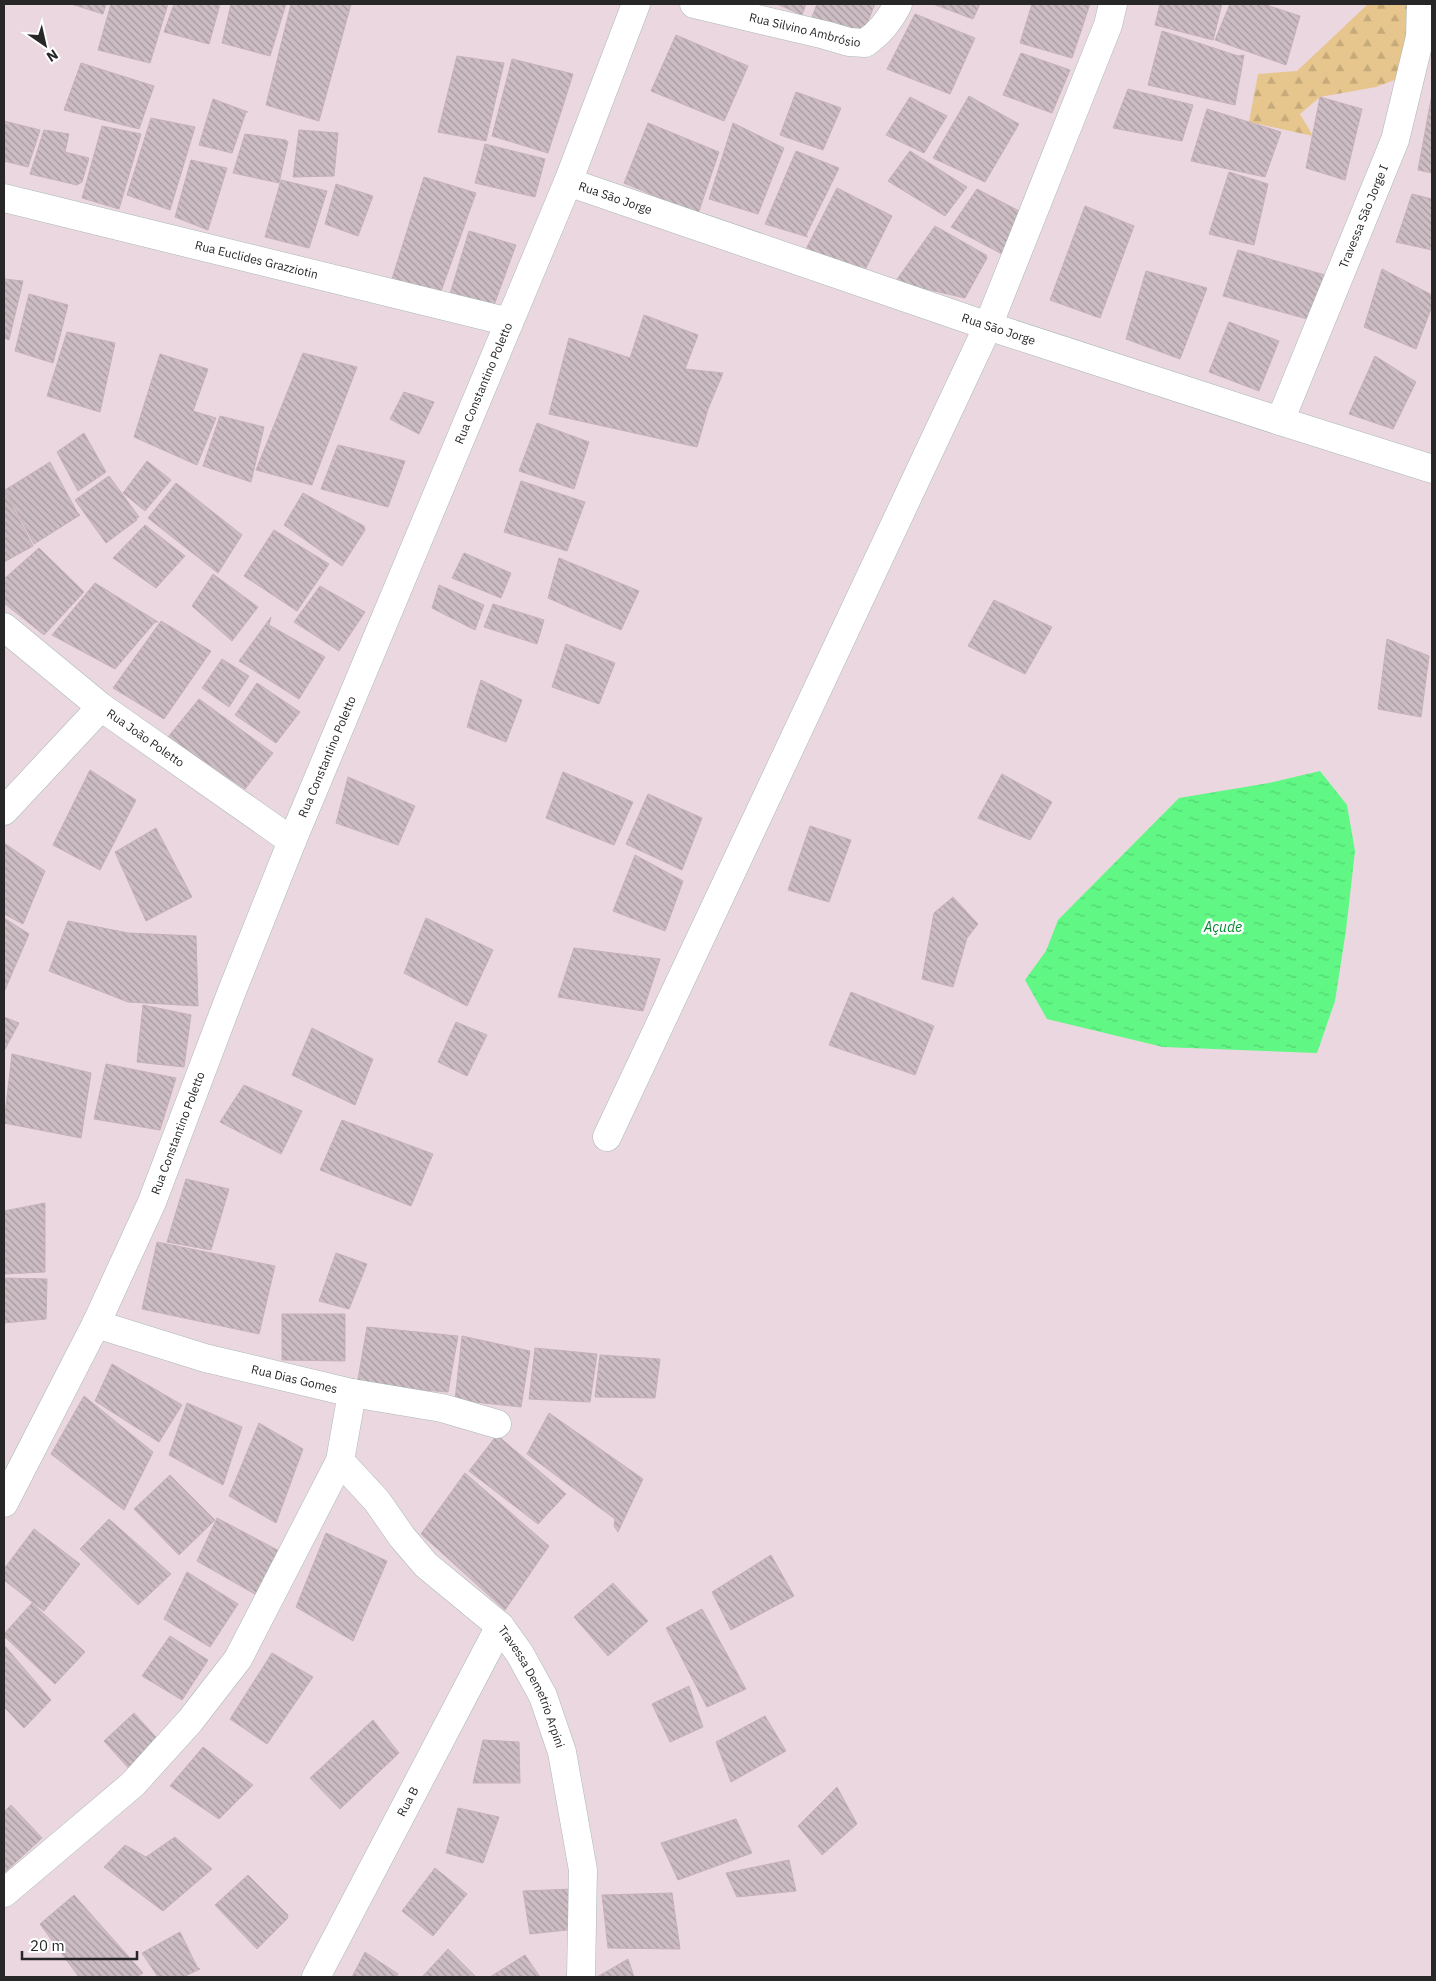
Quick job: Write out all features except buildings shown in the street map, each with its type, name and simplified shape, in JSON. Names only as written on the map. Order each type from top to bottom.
[{"type":"street","name":"Rua Constantino Poletto","points":[[4,1502],[96,1324],[152,1202],[232,990],[292,841],[568,182],[636,4]]},
{"type":"street","name":"Rua Silvino Ambrósio","points":[[694,4],[849,42],[866,44],[892,16],[898,4]]},
{"type":"street","points":[[607,1137],[988,326],[1108,25],[1113,4]]},
{"type":"street","name":"Travessa São Jorge I","points":[[1280,421],[1396,140],[1420,37],[1421,4]]},
{"type":"street","name":"Rua São Jorge","points":[[568,182],[988,326],[1280,421],[1432,468]]},
{"type":"street","name":"Rua Euclides Grazziotin","points":[[4,198],[509,322]]},
{"type":"street","name":"Rua João Poletto","points":[[4,627],[101,707],[292,841]]},
{"type":"street","points":[[4,811],[101,707]]},
{"type":"street","name":"Rua Dias Gomes","points":[[96,1324],[206,1358],[352,1393],[442,1408],[497,1424]]},
{"type":"street","points":[[4,1893],[133,1784],[190,1721],[238,1659],[340,1461],[352,1393]]},
{"type":"street","name":"Travessa Demetrio Arpini","points":[[340,1461],[377,1501],[402,1537],[426,1565],[500,1626],[520,1654],[544,1696],[562,1752],[583,1870],[581,1977]]},
{"type":"street","name":"Rua B","points":[[316,1977],[500,1626]]},
{"type":"green space","points":[[1368,4],[1410,4],[1400,78],[1376,87],[1320,97],[1300,114],[1313,136],[1249,122],[1258,74],[1297,71]]},
{"type":"water","name":"Açude","points":[[1320,771],[1347,805],[1355,851],[1346,930],[1335,1001],[1317,1053],[1163,1047],[1047,1019],[1025,980],[1046,951],[1058,920],[1179,798],[1269,783]]}]
